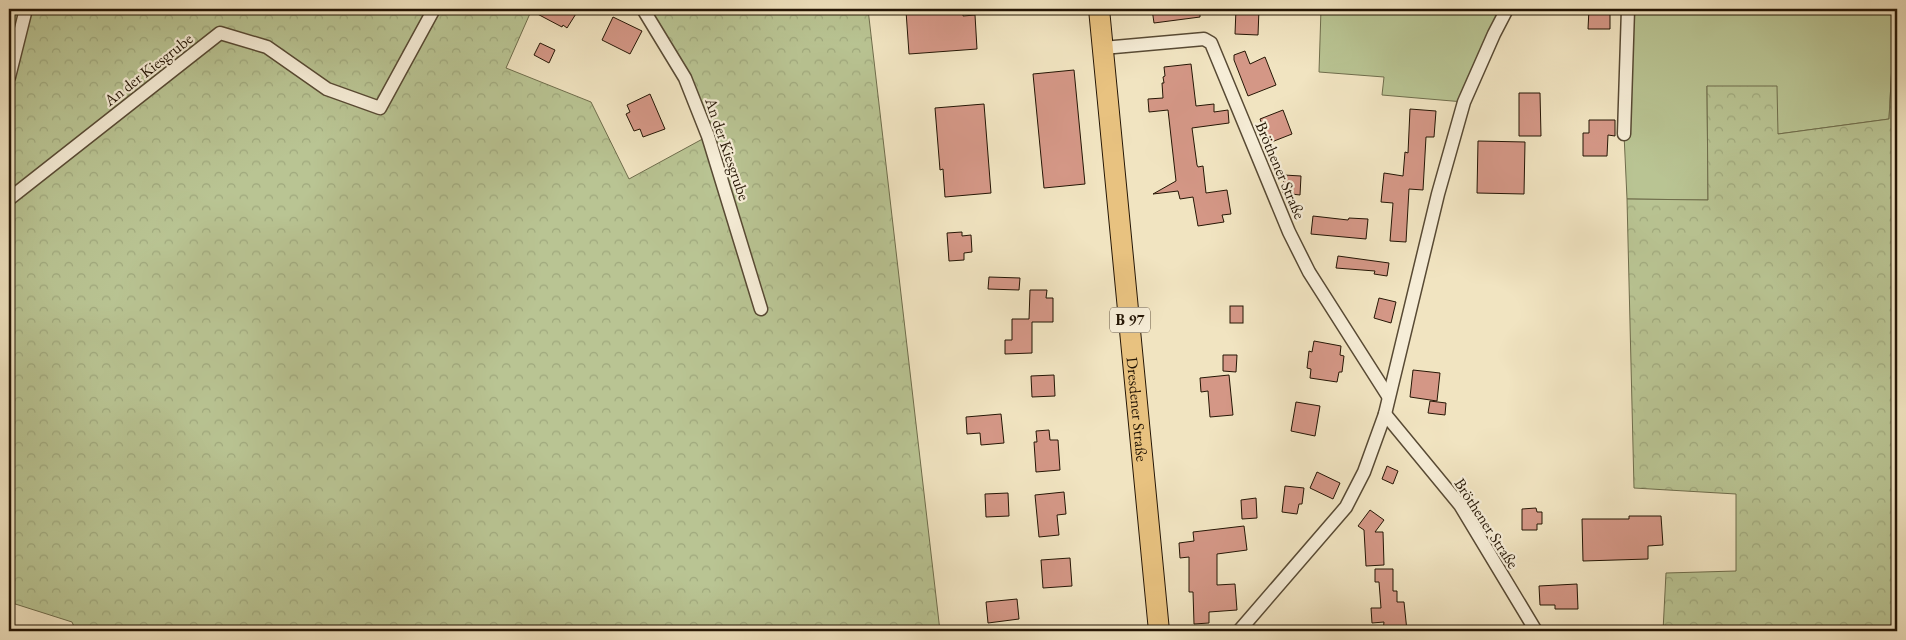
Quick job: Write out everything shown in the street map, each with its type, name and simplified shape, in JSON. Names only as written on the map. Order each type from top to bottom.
[{"type":"main road","name":"Dresdener Straße","points":[[1099,9],[1159,631]]},
{"type":"street","points":[[9,77],[26,9]]},
{"type":"street","name":"An der Kiesgrube","points":[[9,199],[220,33],[267,47],[327,89],[380,108],[434,9]]},
{"type":"street","name":"An der Kiesgrube","points":[[643,9],[685,78],[708,136],[761,309]]},
{"type":"street","points":[[1239,631],[1346,507],[1364,472],[1385,414],[1438,194],[1464,102],[1507,9]]},
{"type":"street","points":[[1624,134],[1628,9]]},
{"type":"street","name":"Bröthener Straße","points":[[1104,48],[1204,39],[1211,43],[1289,232],[1309,272],[1388,396]]},
{"type":"street","name":"Bröthener Straße","points":[[1385,414],[1460,505],[1536,631]]},
{"type":"green space","points":[[9,9],[532,9],[506,68],[591,102],[629,179],[708,136],[643,9],[868,9],[940,631],[76,631],[72,622],[9,602]]},
{"type":"green space","points":[[1321,9],[1506,9],[1464,102],[1382,95],[1384,77],[1319,72]]},
{"type":"green space","points":[[1629,9],[1895,9],[1889,119],[1778,134],[1707,86],[1708,200],[1627,199],[1624,134]]},
{"type":"green space","points":[[1895,9],[1897,9],[1897,626],[1842,631],[1663,631],[1666,573],[1736,571],[1736,494],[1634,488],[1627,199],[1708,200],[1707,86],[1777,86],[1778,134],[1889,119]]},
{"type":"building","points":[[528,9],[579,9],[567,28]]},
{"type":"building","points":[[963,9],[963,16],[975,15],[977,49],[909,54],[906,11]]},
{"type":"building","points":[[1152,9],[1200,9],[1200,17],[1154,23]]},
{"type":"building","points":[[1236,9],[1259,9],[1258,35],[1235,34]]},
{"type":"building","points":[[1589,9],[1610,9],[1610,29],[1588,29]]},
{"type":"building","points":[[613,17],[642,31],[630,54],[602,40]]},
{"type":"building","points":[[540,43],[555,50],[549,63],[534,55]]},
{"type":"building","points":[[1245,51],[1250,64],[1265,57],[1276,85],[1248,96],[1234,60],[1234,55]]},
{"type":"building","points":[[1191,64],[1196,106],[1214,104],[1214,112],[1228,110],[1229,123],[1192,128],[1197,165],[1198,167],[1203,166],[1206,193],[1227,190],[1231,214],[1222,215],[1224,222],[1198,226],[1193,197],[1180,199],[1178,191],[1153,194],[1176,181],[1168,110],[1149,112],[1148,99],[1163,98],[1164,67]]},
{"type":"building","points":[[1074,70],[1085,184],[1044,188],[1033,74]]},
{"type":"building","points":[[1519,93],[1540,93],[1541,136],[1519,136]]},
{"type":"building","points":[[650,94],[665,129],[643,137],[640,129],[634,131],[626,114],[630,112],[627,105]]},
{"type":"building","points":[[984,104],[991,193],[945,197],[943,169],[940,170],[935,108]]},
{"type":"building","points":[[1410,109],[1436,111],[1434,137],[1426,137],[1423,190],[1409,189],[1406,242],[1390,241],[1393,203],[1381,202],[1384,173],[1403,176],[1405,152],[1408,153]]},
{"type":"building","points":[[1283,110],[1292,134],[1269,143],[1260,119]]},
{"type":"building","points":[[1589,120],[1615,120],[1615,136],[1608,135],[1607,156],[1583,156],[1583,133],[1589,133]]},
{"type":"building","points":[[1478,141],[1525,142],[1524,194],[1477,193]]},
{"type":"building","points":[[1284,175],[1301,176],[1300,195],[1283,193]]},
{"type":"building","points":[[1313,216],[1348,220],[1349,218],[1368,219],[1366,239],[1311,234]]},
{"type":"building","points":[[962,232],[962,236],[971,235],[972,252],[964,253],[964,260],[949,261],[947,233]]},
{"type":"building","points":[[1338,256],[1389,263],[1387,276],[1374,274],[1375,271],[1336,268]]},
{"type":"building","points":[[989,277],[1020,278],[1019,290],[988,289]]},
{"type":"building","points":[[1030,290],[1047,290],[1046,298],[1053,298],[1053,322],[1032,322],[1032,353],[1005,354],[1005,340],[1012,340],[1012,319],[1029,319]]},
{"type":"building","points":[[1379,298],[1396,302],[1391,323],[1374,318]]},
{"type":"building","points":[[1230,306],[1243,306],[1243,323],[1230,323]]},
{"type":"building","points":[[1314,341],[1341,346],[1340,355],[1344,356],[1342,372],[1339,372],[1337,382],[1310,378],[1311,369],[1307,368],[1309,351],[1312,352]]},
{"type":"building","points":[[1223,355],[1237,355],[1236,372],[1223,371]]},
{"type":"building","points":[[1413,370],[1440,373],[1437,401],[1410,397]]},
{"type":"building","points":[[1054,375],[1055,396],[1032,397],[1031,376]]},
{"type":"building","points":[[1229,375],[1233,415],[1210,417],[1208,391],[1201,392],[1200,378]]},
{"type":"building","points":[[1430,401],[1446,403],[1445,415],[1428,413]]},
{"type":"building","points":[[1296,402],[1320,406],[1315,436],[1291,431]]},
{"type":"building","points":[[1001,414],[1004,443],[981,445],[980,433],[967,434],[966,417]]},
{"type":"building","points":[[1049,430],[1050,440],[1058,440],[1060,470],[1036,472],[1034,442],[1037,442],[1036,431]]},
{"type":"building","points":[[1387,466],[1398,471],[1393,484],[1382,479]]},
{"type":"building","points":[[1317,472],[1340,483],[1333,499],[1310,488]]},
{"type":"building","points":[[1285,486],[1304,488],[1302,504],[1299,504],[1297,514],[1282,512]]},
{"type":"building","points":[[1064,492],[1066,514],[1057,515],[1059,535],[1039,537],[1035,495]]},
{"type":"building","points":[[1008,493],[1009,516],[986,517],[985,494]]},
{"type":"building","points":[[1256,498],[1257,518],[1242,519],[1241,500]]},
{"type":"building","points":[[1536,508],[1537,512],[1542,512],[1542,524],[1537,524],[1537,530],[1522,530],[1522,509]]},
{"type":"building","points":[[1370,510],[1384,520],[1375,532],[1383,532],[1384,565],[1366,566],[1364,530],[1358,526]]},
{"type":"building","points":[[1629,516],[1661,516],[1663,545],[1648,546],[1648,559],[1583,561],[1582,519],[1629,519]]},
{"type":"building","points":[[1244,526],[1247,550],[1217,554],[1217,585],[1235,584],[1237,610],[1209,612],[1209,623],[1194,624],[1193,592],[1189,592],[1189,557],[1180,558],[1179,543],[1194,541],[1193,532]]},
{"type":"building","points":[[1070,558],[1072,586],[1043,588],[1041,560]]},
{"type":"building","points":[[1375,569],[1393,569],[1393,591],[1397,591],[1397,602],[1404,602],[1407,631],[1383,631],[1384,622],[1372,623],[1371,608],[1381,608],[1379,582],[1375,582]]},
{"type":"building","points":[[1577,584],[1578,609],[1555,609],[1555,605],[1540,605],[1539,586]]},
{"type":"building","points":[[1017,599],[1019,619],[988,623],[986,602]]}]
